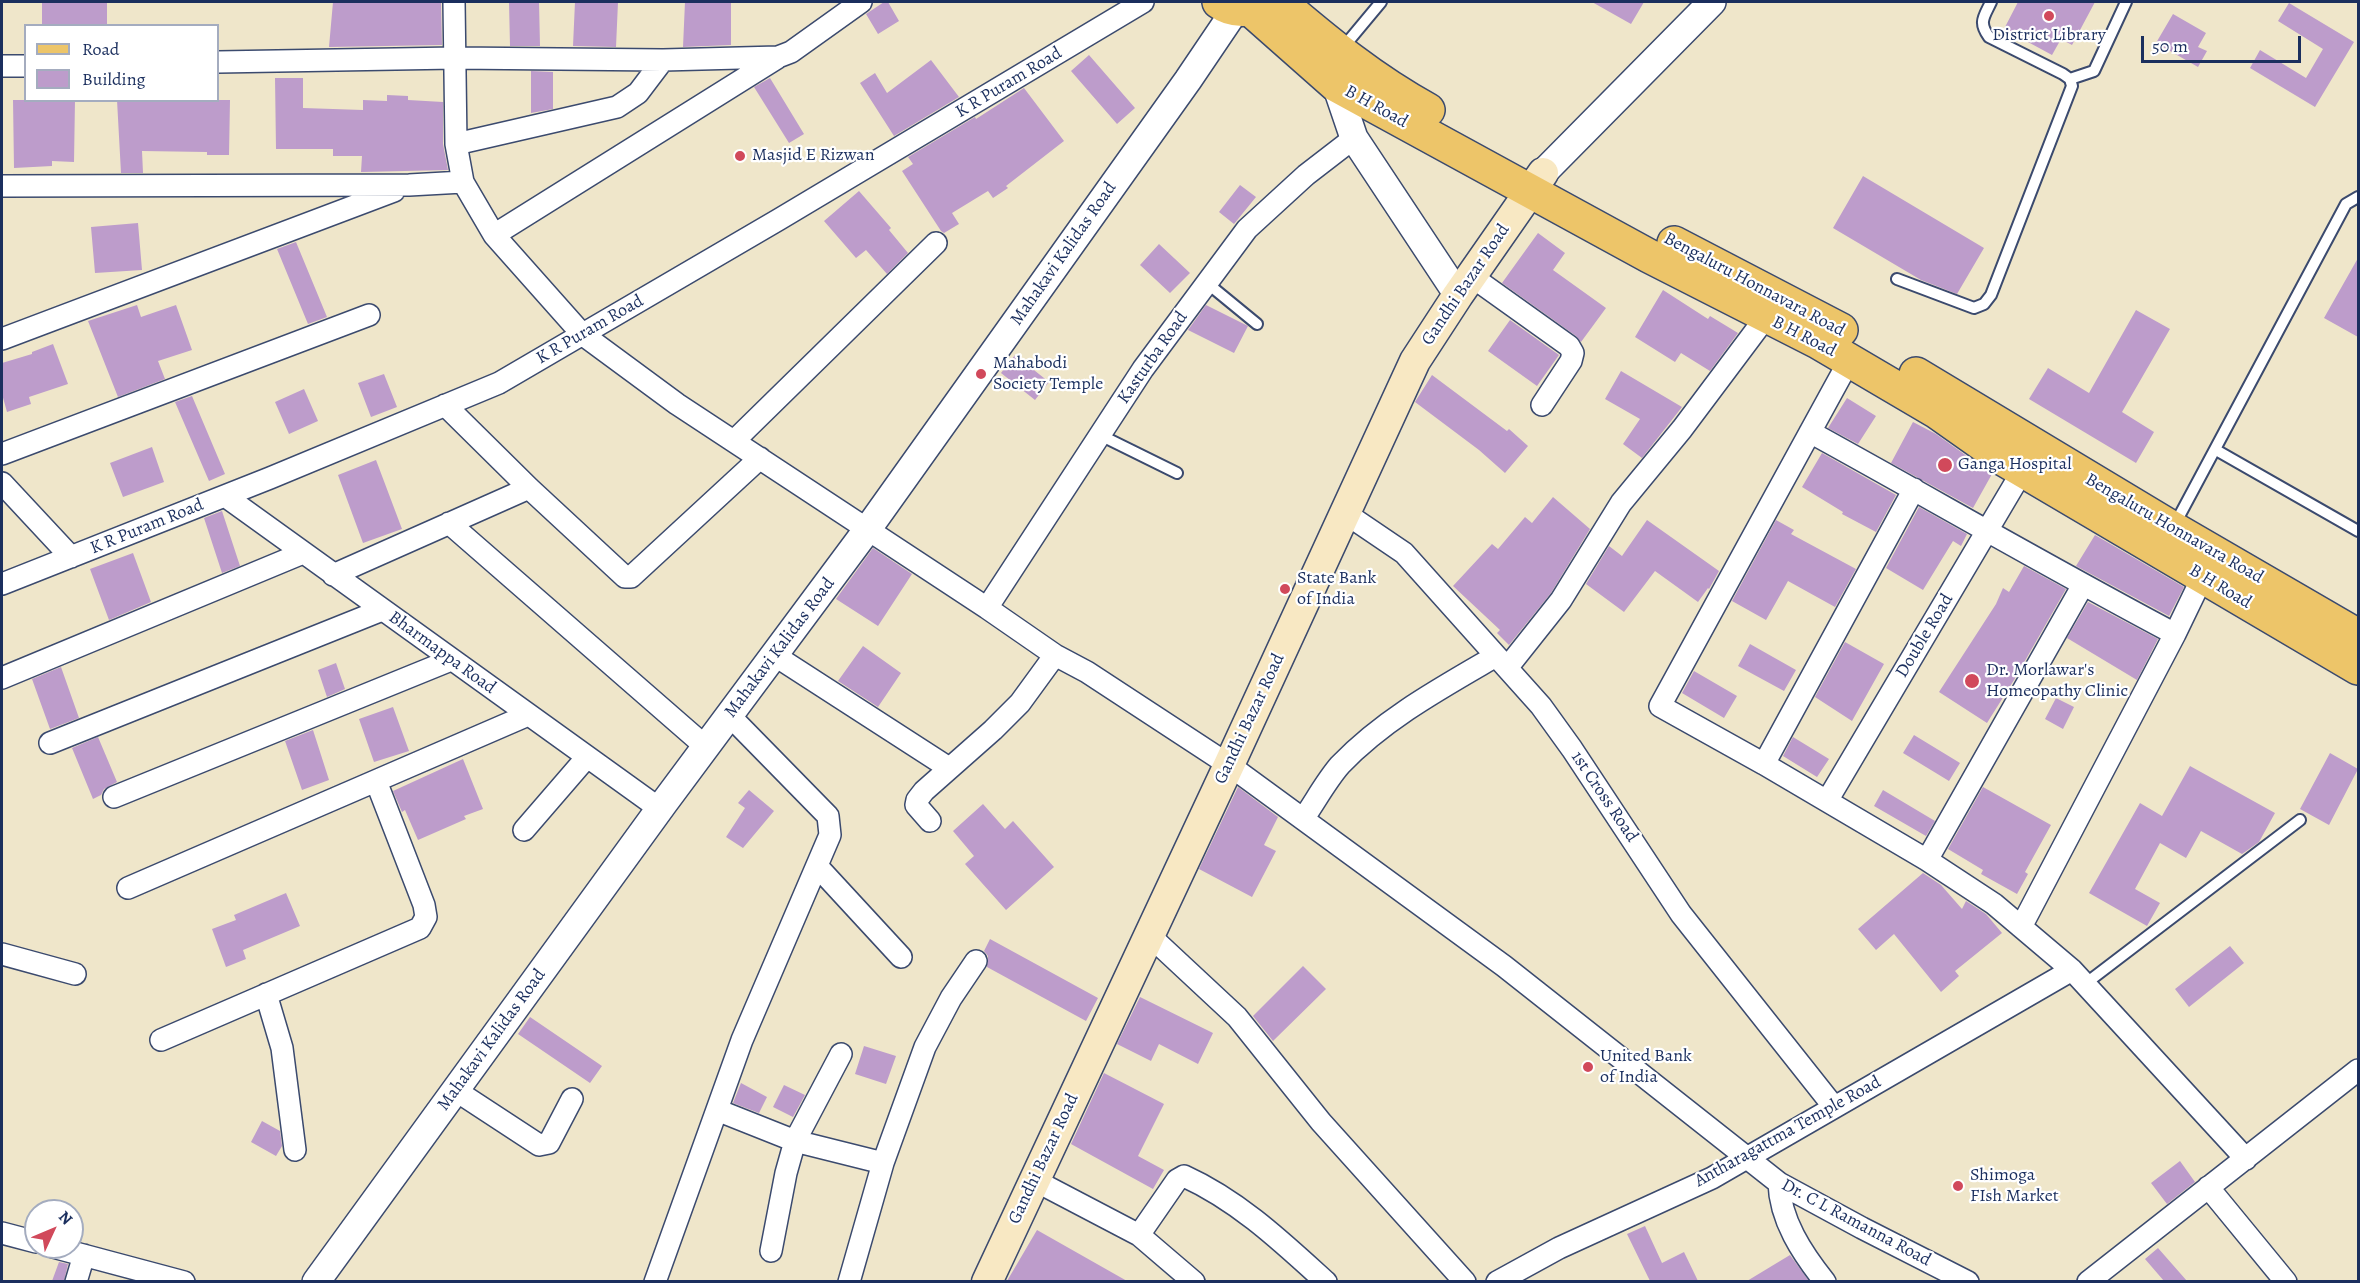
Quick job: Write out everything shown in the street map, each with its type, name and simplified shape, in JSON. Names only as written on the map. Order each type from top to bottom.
[{"type":"main road","name":"Bengaluru Honnavara Road","points":[[1250,5],[1339,52],[1391,90],[1537,182],[1828,323],[2358,636]]},
{"type":"main road","name":"B H Road","points":[[1250,5],[1336,85],[1537,182],[1766,317],[1818,342],[1937,412],[2023,470],[2358,668]]},
{"type":"main road","name":"Gandhi Bazar Road","points":[[987,1281],[1415,361],[1464,285],[1537,182]]},
{"type":"street","name":"Dr. C L Ramanna Road","points":[[454,2],[456,144],[464,182],[494,236],[582,334],[677,404],[1055,655],[1087,672],[1229,765],[1504,966],[1779,1183],[1968,1281]]},
{"type":"street","points":[[494,236],[778,57],[791,52],[861,2]]},
{"type":"street","name":"K R Puram Road","points":[[2,584],[225,496],[499,383],[1143,2]]},
{"type":"street","points":[[1537,182],[1712,2]]},
{"type":"street","name":"Mahakavi Kalidas Road","points":[[316,1281],[660,809],[867,530],[1181,89],[1250,5]]},
{"type":"street","points":[[219,62],[455,58],[663,60],[778,57]]},
{"type":"street","points":[[456,144],[617,107],[638,93],[663,60]]},
{"type":"street","points":[[2,66],[24,66]]},
{"type":"street","points":[[1336,85],[1354,138],[1464,285],[1569,346],[1573,353],[1571,362],[1542,405]]},
{"type":"street","name":"Kasturba Road","points":[[987,608],[1143,369],[1247,229],[1306,175],[1354,138]]},
{"type":"street","points":[[2,186],[409,185],[464,182]]},
{"type":"street","points":[[2,339],[409,185]]},
{"type":"street","points":[[734,441],[936,243]]},
{"type":"street","points":[[2,454],[369,315]]},
{"type":"street","points":[[1303,819],[1338,767],[1374,733],[1428,696],[1501,662],[1561,600],[1621,503],[1682,429],[1766,317]]},
{"type":"street","points":[[1849,361],[1660,706],[1927,860],[1994,904],[2078,977],[2246,1159]]},
{"type":"street","points":[[445,405],[529,488],[625,577],[632,577],[760,458]]},
{"type":"street","points":[[1810,432],[2175,634]]},
{"type":"street","name":"Double Road","points":[[1827,801],[2023,470]]},
{"type":"street","points":[[2,483],[71,557]]},
{"type":"street","points":[[333,575],[529,488]]},
{"type":"street","points":[[1764,764],[1914,489]]},
{"type":"street","name":"Bharmappa Road","points":[[225,496],[660,809]]},
{"type":"street","name":"1st Cross Road","points":[[1345,513],[1404,553],[1541,706],[1681,914],[1834,1107]]},
{"type":"street","points":[[449,523],[706,747]]},
{"type":"street","points":[[2,678],[303,553]]},
{"type":"street","points":[[2021,927],[2175,634],[2203,576]]},
{"type":"street","points":[[1927,860],[2083,585]]},
{"type":"street","points":[[50,743],[382,610]]},
{"type":"street","points":[[774,655],[949,768]]},
{"type":"street","points":[[930,821],[916,805],[917,800],[924,791],[1020,704],[1055,655]]},
{"type":"street","points":[[114,797],[452,660]]},
{"type":"street","points":[[129,888],[528,715]]},
{"type":"street","points":[[655,1281],[742,1041],[830,835],[828,816],[730,716]]},
{"type":"street","points":[[524,830],[587,757]]},
{"type":"street","points":[[161,1040],[420,928],[426,917],[424,905],[376,781]]},
{"type":"street","points":[[817,867],[901,957]]},
{"type":"street","points":[[1149,935],[1237,1017],[1321,1122],[1465,1281]]},
{"type":"street","points":[[2,954],[75,974]]},
{"type":"street","points":[[849,1281],[883,1163],[925,1047],[951,998],[976,961]]},
{"type":"street","name":"Antharagattma Temple Road","points":[[1497,1281],[1559,1248],[1712,1178],[1834,1107],[2078,977]]},
{"type":"street","points":[[267,994],[282,1048],[295,1150]]},
{"type":"street","points":[[771,1251],[786,1173],[795,1142],[841,1054]]},
{"type":"street","points":[[2088,1281],[2358,1070]]},
{"type":"street","points":[[455,1090],[539,1145],[549,1143],[572,1099]]},
{"type":"street","points":[[717,1110],[795,1142],[883,1163]]},
{"type":"street","points":[[1139,1235],[1178,1180],[1184,1176],[1262,1223],[1326,1281]]},
{"type":"street","points":[[1034,1180],[1139,1235],[1194,1281]]},
{"type":"street","points":[[1779,1183],[1780,1201],[1787,1222],[1809,1261],[1825,1281]]},
{"type":"street","points":[[2208,1187],[2286,1281]]},
{"type":"street","points":[[2,1233],[24,1239]]},
{"type":"street","points":[[84,1255],[184,1281]]},
{"type":"street","points":[[75,1281],[83,1259]]},
{"type":"lane","points":[[1339,52],[1381,2]]},
{"type":"lane","points":[[1897,279],[1974,308],[1984,304],[1991,295],[2072,86],[2070,80],[2063,74],[1989,37],[1983,28],[1982,20],[1991,2]]},
{"type":"lane","points":[[2070,80],[2094,71],[2126,2]]},
{"type":"lane","points":[[2172,528],[2216,450],[2346,204],[2358,197]]},
{"type":"lane","points":[[1207,283],[1257,324]]},
{"type":"lane","points":[[1100,435],[1177,473]]},
{"type":"lane","points":[[2216,450],[2358,531]]},
{"type":"lane","points":[[2078,977],[2300,820]]},
{"type":"building","points":[[42,2],[107,2],[107,24],[42,24]]},
{"type":"building","points":[[333,2],[441,2],[442,45],[329,47]]},
{"type":"building","points":[[509,2],[539,2],[540,46],[510,46]]},
{"type":"building","points":[[575,2],[618,2],[616,47],[573,46]]},
{"type":"building","points":[[685,2],[731,2],[731,45],[683,47]]},
{"type":"building","points":[[884,2],[888,2],[899,21],[878,34],[866,14]]},
{"type":"building","points":[[1592,2],[1644,2],[1631,24]]},
{"type":"building","name":"District Library","points":[[2018,2],[2095,2],[2072,45],[2061,39],[2052,55],[2004,29]]},
{"type":"building","points":[[2289,3],[2354,42],[2315,107],[2250,68],[2260,50],[2306,78],[2323,49],[2278,21]]},
{"type":"building","points":[[2173,14],[2206,33],[2198,47],[2207,51],[2198,67],[2156,43]]},
{"type":"building","points":[[1089,55],[1135,108],[1117,124],[1071,71]]},
{"type":"building","points":[[931,60],[959,97],[894,136],[860,83],[875,73],[887,93]]},
{"type":"building","points":[[531,71],[553,72],[553,109],[531,113]]},
{"type":"building","points":[[275,78],[303,78],[303,108],[363,110],[363,100],[387,101],[387,95],[408,96],[408,100],[443,102],[443,144],[448,170],[361,172],[362,156],[333,156],[333,149],[276,149]]},
{"type":"building","points":[[770,78],[804,134],[789,143],[754,87]]},
{"type":"building","points":[[1024,88],[1064,141],[993,198],[988,191],[952,213],[959,224],[944,233],[902,171],[913,164],[908,157],[975,117],[976,119]]},
{"type":"building","points":[[13,100],[75,102],[74,162],[52,161],[52,166],[14,168]]},
{"type":"building","points":[[219,100],[230,100],[229,155],[207,155],[207,152],[142,151],[143,173],[121,173],[117,102],[219,102]]},
{"type":"building","points":[[1863,176],[1984,248],[1957,294],[1921,280],[1833,228]]},
{"type":"building","points":[[1240,185],[1256,197],[1234,224],[1219,212]]},
{"type":"building","points":[[859,191],[891,228],[889,230],[908,253],[887,274],[866,250],[856,258],[824,221]]},
{"type":"building","points":[[138,223],[142,270],[95,273],[91,227]]},
{"type":"building","points":[[1538,233],[1565,253],[1553,270],[1606,308],[1581,342],[1576,336],[1502,283]]},
{"type":"building","points":[[296,242],[327,317],[308,324],[277,249]]},
{"type":"building","points":[[1159,244],[1190,273],[1170,293],[1140,265]]},
{"type":"building","points":[[2358,258],[2358,337],[2324,318]]},
{"type":"building","points":[[1663,290],[1708,319],[1710,316],[1738,333],[1710,371],[1681,353],[1675,362],[1635,337]]},
{"type":"building","points":[[137,305],[141,317],[176,305],[192,350],[158,361],[165,379],[118,397],[88,321]]},
{"type":"building","points":[[1206,305],[1248,326],[1234,353],[1188,330]]},
{"type":"building","points":[[2136,310],[2170,329],[2122,412],[2154,432],[2136,463],[2029,399],[2048,368],[2089,393]]},
{"type":"building","points":[[1510,320],[1559,355],[1537,386],[1488,351]]},
{"type":"building","points":[[53,344],[68,384],[29,397],[31,404],[7,412],[2,394],[2,363],[32,354],[32,352]]},
{"type":"building","points":[[1015,355],[1049,382],[1035,400],[1001,373]]},
{"type":"building","points":[[1621,371],[1682,407],[1642,458],[1623,444],[1640,419],[1605,399]]},
{"type":"building","points":[[384,374],[397,407],[371,417],[358,383]]},
{"type":"building","points":[[1432,375],[1507,431],[1509,429],[1528,446],[1505,473],[1479,450],[1415,402]]},
{"type":"building","points":[[304,389],[318,421],[289,434],[275,402]]},
{"type":"building","points":[[192,396],[225,474],[209,481],[175,402]]},
{"type":"building","points":[[1847,398],[1876,416],[1858,444],[1828,428]]},
{"type":"building","points":[[1913,422],[1936,434],[1992,474],[1973,508],[1891,463]]},
{"type":"building","points":[[152,447],[164,482],[123,497],[110,463]]},
{"type":"building","points":[[1822,453],[1896,495],[1876,532],[1842,514],[1843,512],[1802,487]]},
{"type":"building","points":[[376,460],[402,529],[363,543],[338,475]]},
{"type":"building","points":[[1553,497],[1590,529],[1551,593],[1509,645],[1497,633],[1500,630],[1453,586],[1492,544],[1498,549],[1525,517],[1532,523]]},
{"type":"building","points":[[1919,507],[1967,534],[1961,546],[1953,541],[1923,590],[1886,568]]},
{"type":"building","points":[[222,511],[240,566],[222,573],[204,518]]},
{"type":"building","points":[[1647,520],[1719,571],[1709,589],[1698,602],[1655,571],[1624,612],[1586,584],[1609,546],[1622,556]]},
{"type":"building","points":[[1776,520],[1794,530],[1791,534],[1856,569],[1835,607],[1788,581],[1766,620],[1732,601]]},
{"type":"building","points":[[2095,535],[2184,587],[2169,616],[2076,566]]},
{"type":"building","points":[[873,548],[912,574],[878,626],[836,599]]},
{"type":"building","points":[[133,553],[151,602],[109,620],[90,569]]},
{"type":"building","points":[[2024,566],[2066,589],[1987,723],[1939,692],[1996,604],[2003,588],[2009,592]]},
{"type":"building","points":[[2088,602],[2158,639],[2137,680],[2067,638]]},
{"type":"building","points":[[1845,642],[1884,664],[1852,721],[1815,697]]},
{"type":"building","points":[[1750,644],[1796,670],[1784,691],[1738,666]]},
{"type":"building","points":[[863,646],[901,673],[878,707],[838,681]]},
{"type":"building","points":[[336,663],[345,689],[327,697],[318,670]]},
{"type":"building","points":[[61,667],[79,718],[50,729],[32,679]]},
{"type":"building","points":[[1694,671],[1737,696],[1724,718],[1682,693]]},
{"type":"building","points":[[2056,698],[2074,707],[2063,729],[2045,719]]},
{"type":"building","points":[[393,707],[409,751],[374,762],[359,719]]},
{"type":"building","points":[[313,730],[329,780],[302,790],[285,741]]},
{"type":"building","points":[[1914,735],[1960,763],[1949,781],[1903,753]]},
{"type":"building","points":[[98,737],[117,782],[104,789],[101,795],[93,799],[72,748]]},
{"type":"building","points":[[1793,737],[1829,759],[1817,777],[1783,756]]},
{"type":"building","points":[[2330,753],[2358,769],[2329,825],[2300,809]]},
{"type":"building","points":[[463,759],[483,809],[464,816],[466,819],[418,840],[405,810],[402,812],[393,791]]},
{"type":"building","points":[[2190,766],[2275,813],[2259,842],[2242,854],[2201,831],[2186,858],[2160,843],[2135,889],[2160,903],[2147,926],[2089,893],[2140,803],[2162,816]]},
{"type":"building","points":[[1238,787],[1278,817],[1264,845],[1276,851],[1252,897],[1199,869]]},
{"type":"building","points":[[1983,787],[2051,825],[2025,872],[2028,874],[2017,894],[1981,874],[1983,870],[1948,849]]},
{"type":"building","points":[[749,790],[774,811],[743,848],[726,837],[745,808],[738,803]]},
{"type":"building","points":[[1883,790],[1935,821],[1926,836],[1874,806]]},
{"type":"building","points":[[983,804],[1005,829],[1013,821],[1054,867],[1006,910],[965,864],[974,856],[953,831]]},
{"type":"building","points":[[1923,873],[1941,885],[1962,909],[1966,901],[1986,914],[2002,933],[1955,971],[1959,976],[1941,992],[1894,934],[1876,950],[1858,929]]},
{"type":"building","points":[[286,893],[300,926],[243,950],[246,959],[226,967],[212,929],[236,920],[234,915]]},
{"type":"building","points":[[990,939],[1098,998],[1086,1021],[987,967],[988,956],[984,951]]},
{"type":"building","points":[[2230,946],[2244,963],[2189,1007],[2175,989]]},
{"type":"building","points":[[1303,966],[1326,989],[1273,1041],[1253,1016]]},
{"type":"building","points":[[1140,997],[1213,1033],[1198,1064],[1159,1044],[1151,1061],[1117,1044]]},
{"type":"building","points":[[530,1017],[602,1066],[590,1083],[518,1034]]},
{"type":"building","points":[[864,1046],[896,1056],[886,1084],[855,1074]]},
{"type":"building","points":[[1104,1073],[1164,1104],[1138,1156],[1164,1170],[1153,1189],[1071,1144]]},
{"type":"building","points":[[741,1083],[767,1097],[759,1113],[733,1103]]},
{"type":"building","points":[[784,1085],[805,1095],[793,1117],[773,1107]]},
{"type":"building","points":[[262,1121],[280,1131],[282,1146],[276,1156],[251,1142]]},
{"type":"building","points":[[2180,1161],[2195,1182],[2167,1204],[2151,1183]]},
{"type":"building","points":[[1645,1226],[1662,1263],[1684,1252],[1698,1281],[1650,1281],[1627,1234]]},
{"type":"building","points":[[1037,1230],[1127,1281],[1007,1281]]},
{"type":"building","points":[[2158,1248],[2187,1281],[2164,1281],[2145,1259]]},
{"type":"building","points":[[1790,1255],[1809,1281],[1747,1281]]},
{"type":"building","points":[[59,1262],[68,1264],[64,1281],[52,1281]]},
{"type":"place","name":"District Library","points":[[2049,16]]},
{"type":"place","name":"Masjid E Rizwan","points":[[740,156]]},
{"type":"place","name":"Mahabodi Society Temple","points":[[981,374]]},
{"type":"place","name":"Ganga Hospital","points":[[1945,465]]},
{"type":"place","name":"State Bank of India","points":[[1285,589]]},
{"type":"place","name":"Dr. Morlawar's Homeopathy Clinic","points":[[1972,681]]},
{"type":"place","name":"United Bank of India","points":[[1588,1067]]},
{"type":"place","name":"Shimoga FIsh Market","points":[[1958,1186]]}]
